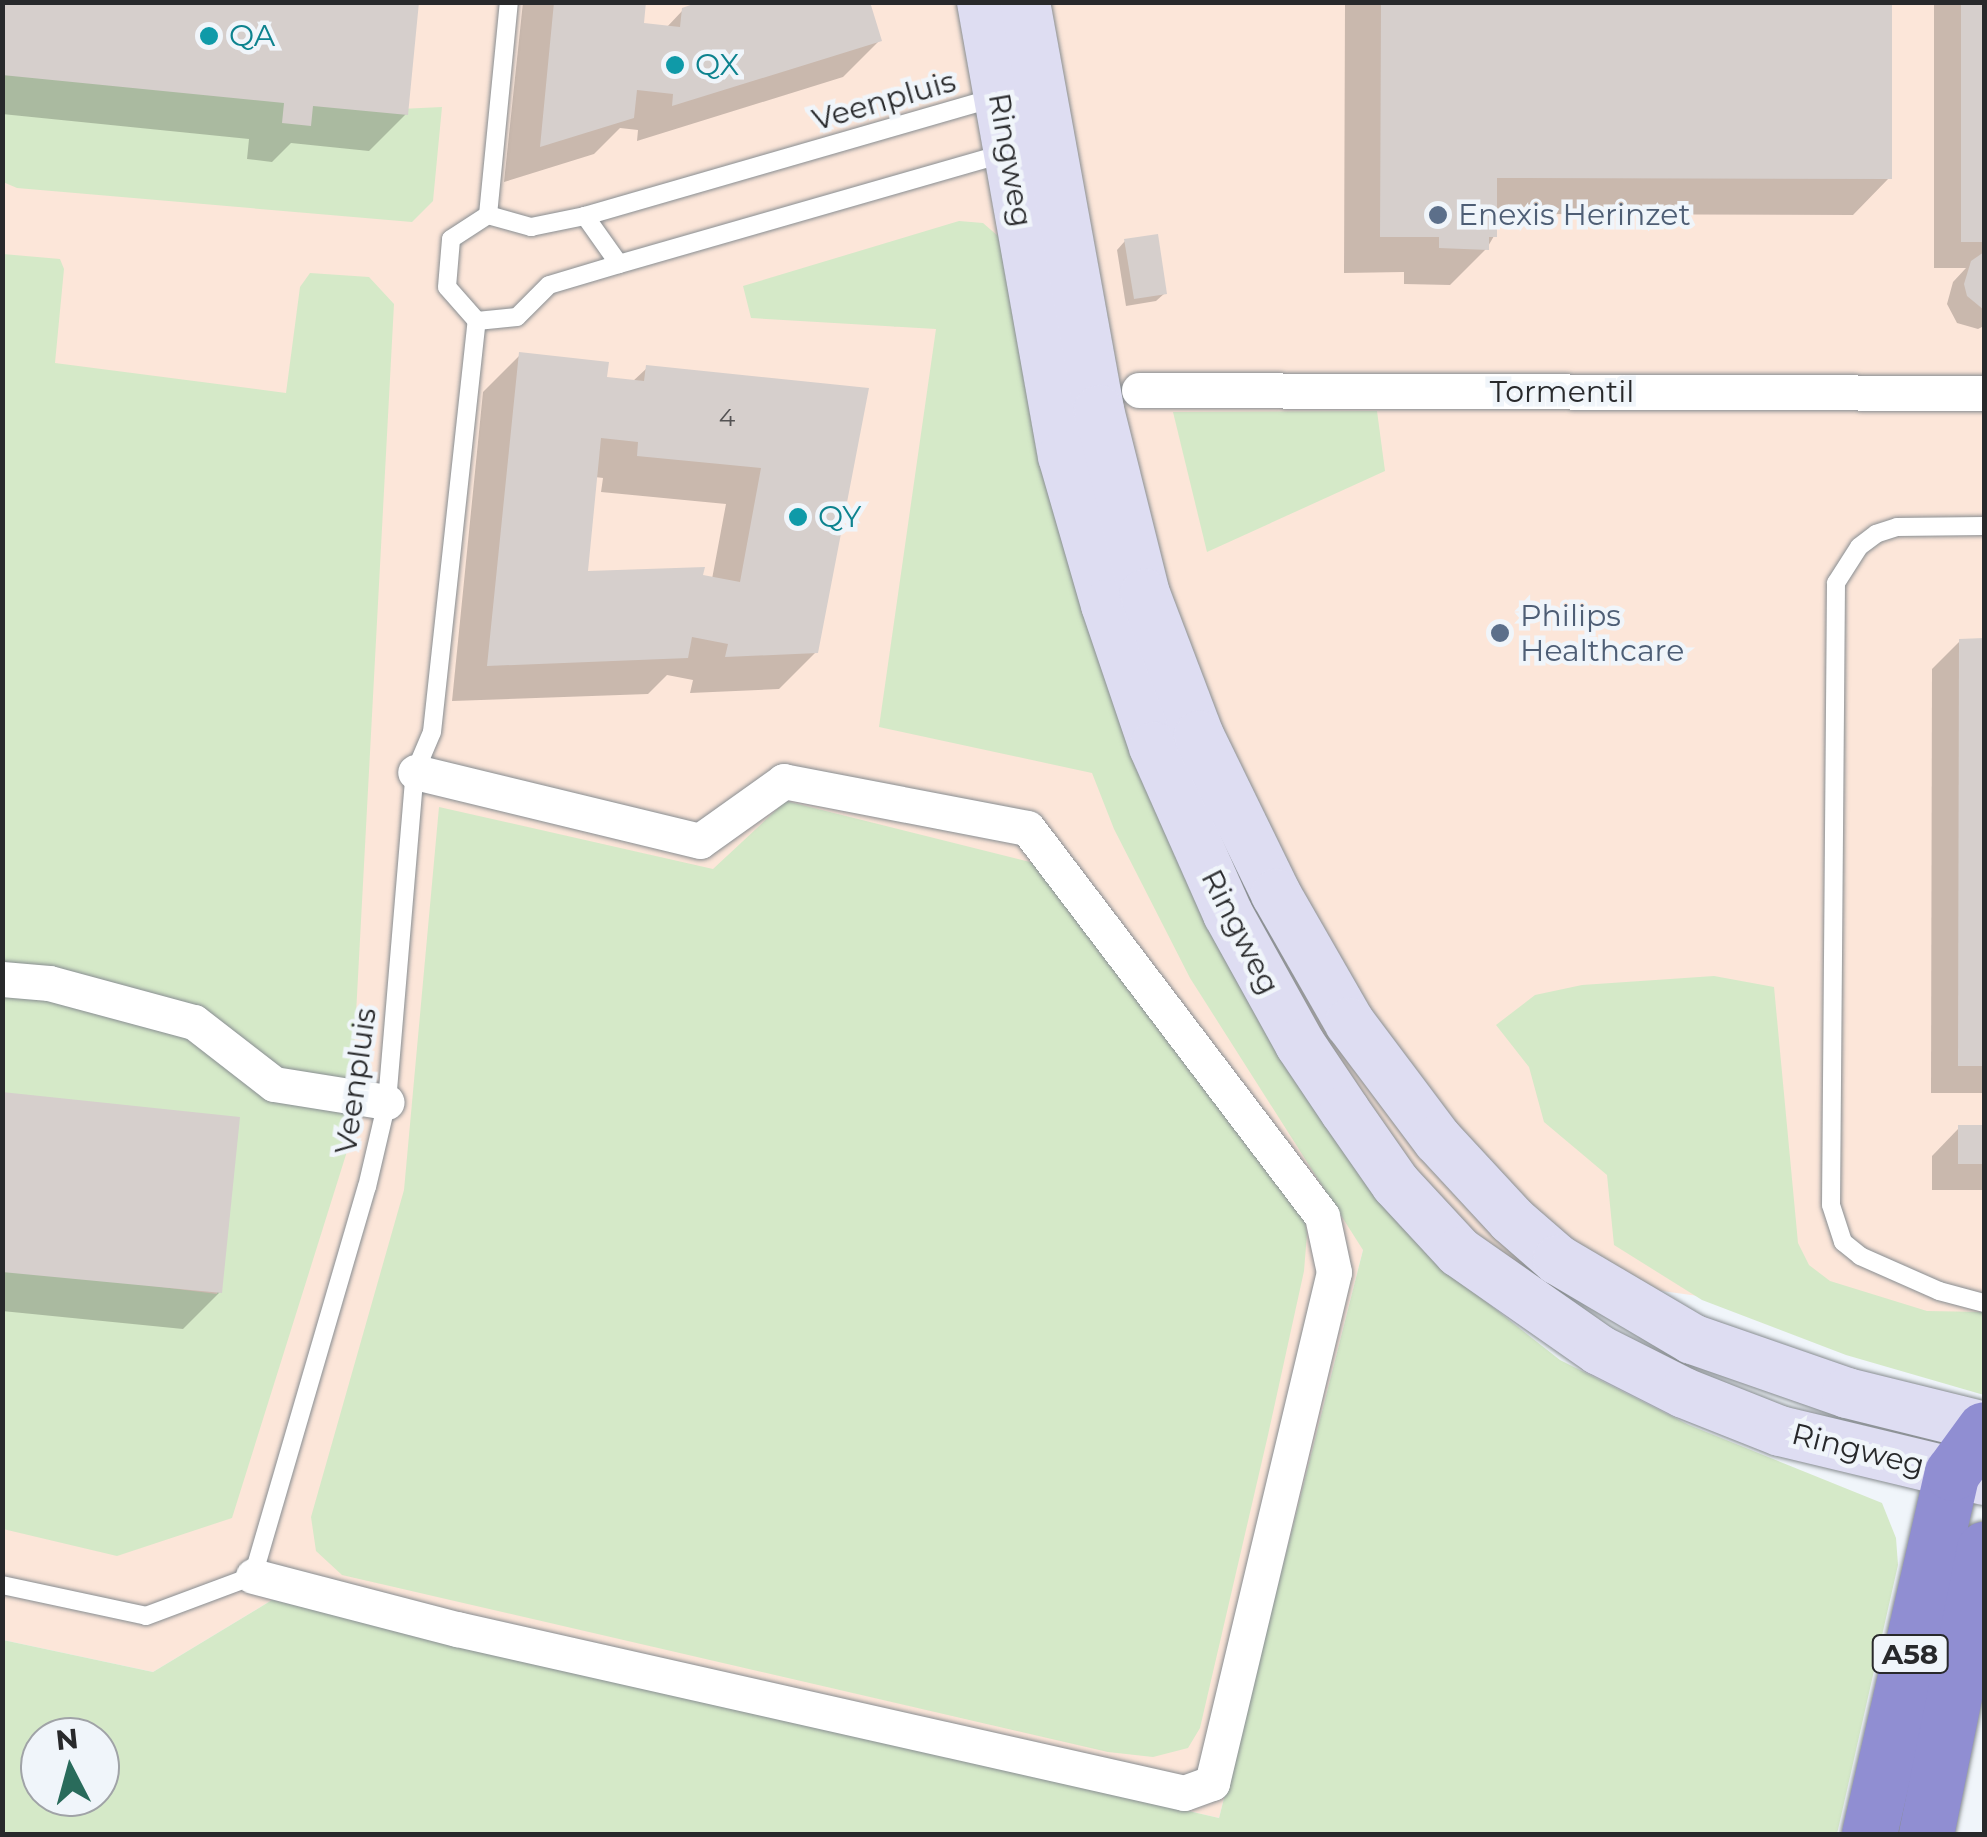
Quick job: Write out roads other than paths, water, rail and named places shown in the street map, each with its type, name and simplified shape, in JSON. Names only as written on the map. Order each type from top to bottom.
[{"type":"highway","name":"A58","points":[[1869,1834],[1984,1428]]},
{"type":"highway","name":"A58","points":[[1926,1834],[1976,1622],[1984,1550]]},
{"type":"main road","name":"Ringweg","points":[[982,2],[1021,119],[1145,594],[1200,736],[1276,894],[1371,1052],[1438,1140],[1512,1220],[1558,1260],[1601,1288],[1692,1339],[1766,1367],[1984,1428]]},
{"type":"main road","name":"Ringweg","points":[[1026,2],[1021,119],[1063,456],[1154,747],[1262,978],[1300,1044],[1396,1184],[1459,1252],[1512,1294],[1599,1350],[1684,1394],[1780,1431],[1968,1476]]},
{"type":"street","name":"Tormentil","points":[[1139,390],[1984,393]]},
{"type":"street","points":[[253,1576],[476,1634],[1184,1793],[1212,1783],[1334,1272],[1322,1216],[1027,828],[784,781],[700,841],[416,772]]},
{"type":"street","points":[[2,979],[48,983],[194,1022],[274,1084],[387,1102]]},
{"type":"lane","points":[[509,2],[488,215],[451,239],[447,287],[477,322],[518,316],[548,284],[619,264],[1021,119]]},
{"type":"lane","name":"Veenpluis","points":[[488,215],[531,227],[1021,119]]},
{"type":"lane","points":[[585,216],[619,264]]},
{"type":"lane","name":"Veenpluis","points":[[253,1576],[367,1187],[387,1102],[416,772],[432,732],[477,322]]},
{"type":"lane","points":[[1984,526],[1897,527],[1876,534],[1852,556],[1836,583],[1831,1205],[1843,1242],[1860,1256],[1939,1291],[1984,1303]]},
{"type":"lane","points":[[2,1585],[146,1616],[253,1576]]},
{"type":"place","name":"QA","points":[[209,36]]},
{"type":"place","name":"QX","points":[[675,65]]},
{"type":"place","name":"Enexis Herinzet","points":[[1438,215]]},
{"type":"place","name":"QY","points":[[798,517]]},
{"type":"place","name":"Philips Healthcare","points":[[1500,633]]}]
